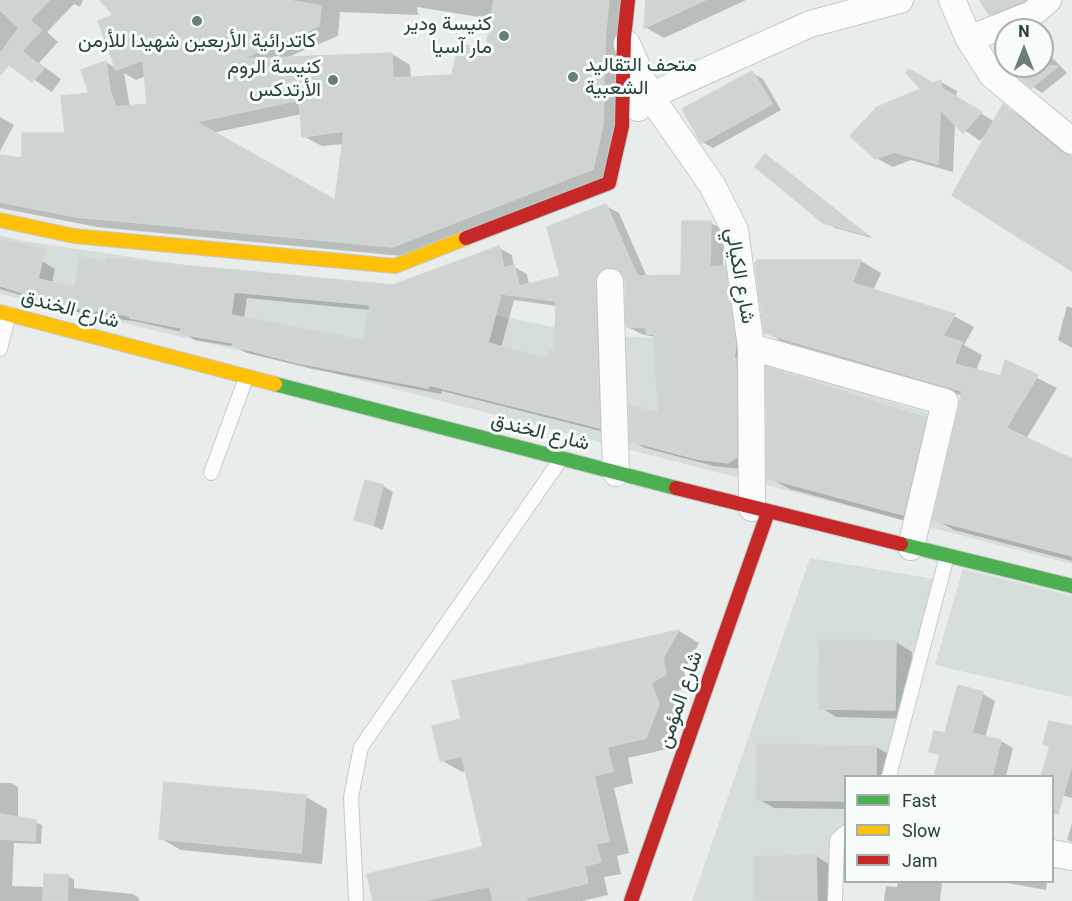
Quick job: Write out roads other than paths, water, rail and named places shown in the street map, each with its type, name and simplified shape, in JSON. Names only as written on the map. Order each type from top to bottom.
[{"type":"main road","points":[[0,220],[74,236],[395,266],[609,183],[622,126],[624,38],[628,0]]},
{"type":"main road","name":"شارع الخندق","points":[[4,313],[246,378],[760,510],[1072,586]]},
{"type":"main road","name":"شارع المؤمن","points":[[631,901],[760,510]]},
{"type":"street","points":[[622,126],[650,96],[810,24],[900,0]]},
{"type":"street","points":[[952,0],[969,39],[992,75],[1072,141]]},
{"type":"street","points":[[969,39],[1032,14],[1048,0]]},
{"type":"street","name":"شارع الكيالي","points":[[624,38],[650,96],[712,185],[735,230],[751,347],[760,510]]},
{"type":"street","points":[[610,282],[616,473]]},
{"type":"street","points":[[751,347],[945,402],[911,547]]},
{"type":"street","points":[[1054,853],[1072,858]]},
{"type":"lane","points":[[0,350],[4,313]]},
{"type":"lane","points":[[211,473],[246,378]]},
{"type":"lane","points":[[356,898],[351,797],[361,747],[561,459]]},
{"type":"lane","points":[[890,775],[946,556]]},
{"type":"lane","points":[[835,901],[837,840],[844,834]]},
{"type":"place","name":"كاتدرائية الأربعين شهيدا للأرمن","points":[[197,21]]},
{"type":"place","name":"كنيسة ودير مار آسيا","points":[[504,36]]},
{"type":"place","name":"متحف التقاليد الشعبية","points":[[573,77]]},
{"type":"place","name":"كنيسة الروم الأرتدكس","points":[[333,80]]}]
